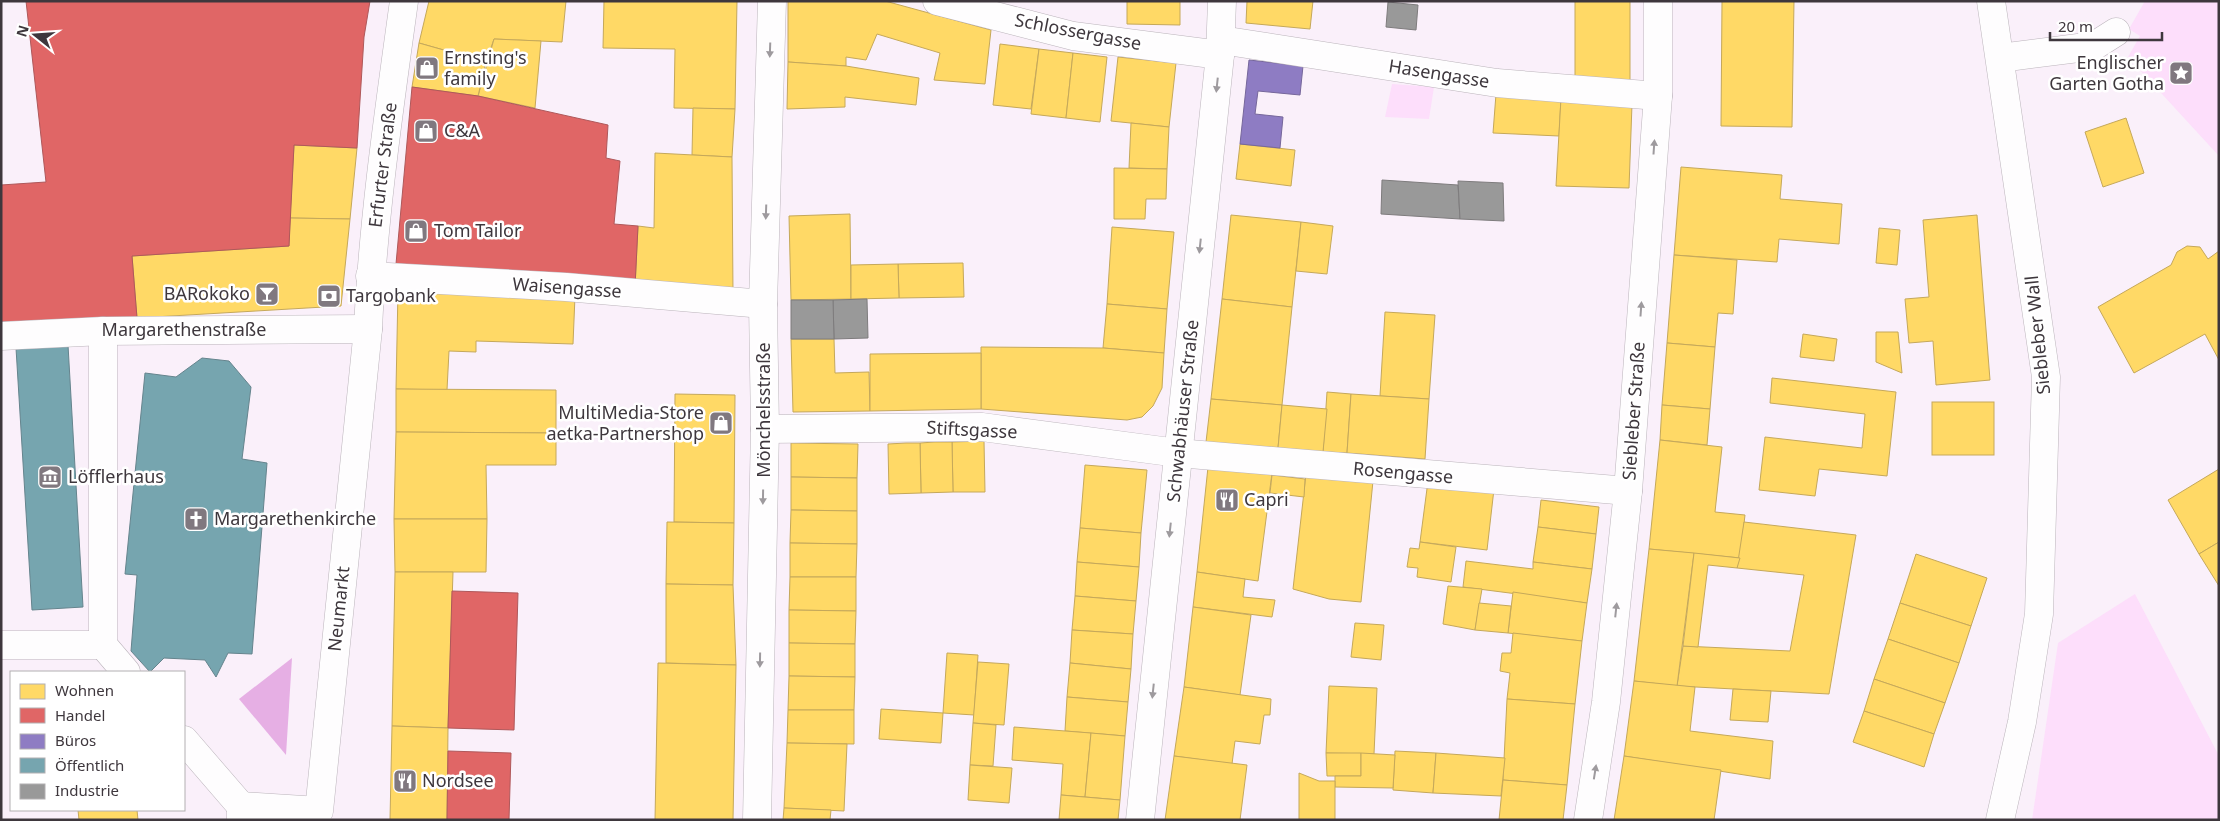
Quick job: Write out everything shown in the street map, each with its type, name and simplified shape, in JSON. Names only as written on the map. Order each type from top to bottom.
[{"type":"street","name":"Erfurter Straße","points":[[368,329],[370,276],[384,148],[404,1]]},
{"type":"street","name":"Mönchelsstraße","points":[[757,820],[765,429],[763,304],[772,1]]},
{"type":"street","name":"Schlossergasse","points":[[937,1],[1073,36],[1221,48]]},
{"type":"street","name":"Schwabhäuser Straße","points":[[1140,820],[1221,48],[1222,1]]},
{"type":"street","name":"Siebleber Straße","points":[[1588,820],[1606,702],[1628,491],[1658,96],[1658,1]]},
{"type":"street","name":"Siebleber Wall","points":[[1991,1],[2046,377],[2039,614],[2022,722],[2000,820]]},
{"type":"street","points":[[2000,58],[2094,46],[2116,32]]},
{"type":"street","name":"Hasengasse","points":[[1221,48],[1496,83],[1658,96]]},
{"type":"street","name":"Waisengasse","points":[[370,276],[566,287],[763,304]]},
{"type":"street","name":"Margarethenstraße","points":[[1,336],[103,330],[368,329]]},
{"type":"street","name":"Neumarkt","points":[[185,741],[241,813],[319,811],[368,329]]},
{"type":"street","points":[[103,330],[103,645],[125,671]]},
{"type":"street","name":"Stiftsgasse","points":[[765,429],[982,427],[1178,453]]},
{"type":"street","name":"Rosengasse","points":[[1178,453],[1628,491]]},
{"type":"street","points":[[1,624],[1,637]]},
{"type":"street","points":[[1,645],[103,645]]},
{"type":"shaded area","name":"Englischer Garten Gotha","points":[[2145,1],[2219,1],[2219,156],[2128,57],[2140,36],[2129,29]]},
{"type":"shaded area","points":[[1392,84],[1434,87],[1429,119],[1385,117]]},
{"type":"shaded area","points":[[2135,594],[2219,756],[2219,820],[2032,820],[2058,643]]},
{"type":"shaded area","points":[[292,658],[286,755],[239,699]]},
{"type":"building: Wohnen","points":[[429,1],[566,1],[562,42],[494,39],[486,62],[419,43]]},
{"type":"building: Wohnen","points":[[604,1],[737,1],[735,109],[674,108],[675,49],[603,48]]},
{"type":"building: Wohnen","points":[[788,1],[885,1],[991,30],[985,84],[934,80],[940,53],[877,34],[866,60],[846,57],[846,66],[788,62]]},
{"type":"building: Wohnen","points":[[1127,1],[1180,1],[1180,25],[1127,24]]},
{"type":"building: Wohnen","points":[[1247,1],[1313,1],[1310,29],[1246,23]]},
{"type":"building: Wohnen","points":[[1575,1],[1630,1],[1630,80],[1575,79]]},
{"type":"building: Wohnen","points":[[1722,1],[1794,1],[1792,127],[1721,126]]},
{"type":"building: Wohnen","points":[[494,39],[541,41],[535,108],[478,96]]},
{"type":"building: Wohnen","points":[[419,43],[486,62],[478,96],[412,87]]},
{"type":"building: Wohnen","points":[[1000,44],[1039,49],[1031,109],[993,105]]},
{"type":"building: Wohnen","points":[[1039,49],[1073,53],[1066,118],[1031,114]]},
{"type":"building: Wohnen","points":[[1073,53],[1107,57],[1100,122],[1066,118]]},
{"type":"building: Wohnen","points":[[1118,57],[1176,63],[1169,127],[1111,121]]},
{"type":"building: Wohnen","points":[[788,62],[846,66],[919,78],[916,105],[845,97],[845,107],[787,109]]},
{"type":"building: Wohnen","points":[[1496,94],[1561,98],[1559,136],[1493,133]]},
{"type":"building: Wohnen","points":[[1561,98],[1632,104],[1629,188],[1556,186]]},
{"type":"building: Wohnen","points":[[693,108],[735,109],[732,157],[692,155]]},
{"type":"building: Wohnen","points":[[2126,118],[2144,173],[2103,187],[2085,132]]},
{"type":"building: Wohnen","points":[[1131,123],[1169,127],[1167,169],[1129,168]]},
{"type":"building: Wohnen","points":[[1240,144],[1295,150],[1291,186],[1236,179]]},
{"type":"building: Wohnen","points":[[294,145],[357,148],[350,219],[290,218]]},
{"type":"building: Wohnen","points":[[655,153],[732,157],[733,294],[635,287],[638,226],[654,228]]},
{"type":"building: Wohnen","points":[[1681,167],[1782,175],[1780,199],[1842,204],[1839,244],[1779,239],[1777,262],[1674,255]]},
{"type":"building: Wohnen","points":[[1114,168],[1167,169],[1166,199],[1146,199],[1145,219],[1114,219]]},
{"type":"building: Wohnen","points":[[850,214],[851,299],[791,300],[789,216]]},
{"type":"building: Wohnen","points":[[1231,215],[1301,222],[1292,307],[1222,299]]},
{"type":"building: Wohnen","points":[[1977,215],[1990,380],[1936,385],[1933,341],[1909,343],[1905,299],[1929,297],[1923,220]]},
{"type":"building: Wohnen","points":[[290,218],[350,219],[341,306],[137,318],[132,256],[289,246]]},
{"type":"building: Wohnen","points":[[1301,222],[1333,226],[1327,274],[1296,271]]},
{"type":"building: Wohnen","points":[[1112,227],[1174,232],[1167,309],[1107,304]]},
{"type":"building: Wohnen","points":[[1879,228],[1900,230],[1897,265],[1876,263]]},
{"type":"building: Wohnen","points":[[2187,246],[2200,247],[2208,259],[2219,251],[2219,360],[2205,334],[2134,373],[2098,307],[2171,265],[2177,252]]},
{"type":"building: Wohnen","points":[[1674,255],[1737,260],[1733,314],[1718,313],[1715,347],[1667,343]]},
{"type":"building: Wohnen","points":[[963,263],[964,297],[899,298],[898,264]]},
{"type":"building: Wohnen","points":[[898,264],[899,298],[851,299],[851,265]]},
{"type":"building: Wohnen","points":[[398,290],[575,296],[573,344],[476,341],[476,352],[449,351],[447,390],[396,389]]},
{"type":"building: Wohnen","points":[[1222,299],[1292,307],[1282,405],[1211,399]]},
{"type":"building: Wohnen","points":[[1107,304],[1167,309],[1164,353],[1103,348]]},
{"type":"building: Wohnen","points":[[1385,312],[1435,315],[1429,399],[1380,396]]},
{"type":"building: Wohnen","points":[[1876,332],[1898,332],[1902,373],[1876,362]]},
{"type":"building: Wohnen","points":[[1803,334],[1837,339],[1834,361],[1800,357]]},
{"type":"building: Wohnen","points":[[791,339],[834,339],[835,373],[869,372],[870,411],[793,412]]},
{"type":"building: Wohnen","points":[[1667,343],[1715,347],[1710,409],[1662,405]]},
{"type":"building: Wohnen","points":[[981,347],[1103,348],[1164,353],[1162,388],[1153,406],[1142,417],[1127,420],[981,409]]},
{"type":"building: Wohnen","points":[[981,353],[981,409],[870,411],[870,354]]},
{"type":"building: Wohnen","points":[[1772,378],[1896,392],[1887,476],[1819,469],[1815,496],[1759,490],[1765,437],[1862,448],[1865,414],[1770,403]]},
{"type":"building: Wohnen","points":[[396,389],[556,390],[556,433],[396,432]]},
{"type":"building: Wohnen","points":[[1327,392],[1351,394],[1347,453],[1323,452]]},
{"type":"building: Wohnen","points":[[675,394],[735,395],[734,523],[674,522]]},
{"type":"building: Wohnen","points":[[1351,394],[1429,399],[1425,459],[1347,453]]},
{"type":"building: Wohnen","points":[[1211,399],[1282,405],[1278,448],[1206,442]]},
{"type":"building: Wohnen","points":[[1932,402],[1994,402],[1994,455],[1932,455]]},
{"type":"building: Wohnen","points":[[1282,405],[1327,409],[1323,452],[1278,448]]},
{"type":"building: Wohnen","points":[[1662,405],[1710,409],[1707,445],[1660,440]]},
{"type":"building: Wohnen","points":[[396,432],[556,433],[556,465],[486,465],[487,519],[394,519]]},
{"type":"building: Wohnen","points":[[1660,440],[1722,447],[1715,512],[1745,515],[1740,558],[1649,549]]},
{"type":"building: Wohnen","points":[[984,441],[985,492],[953,492],[952,442]]},
{"type":"building: Wohnen","points":[[952,442],[953,492],[921,493],[920,443]]},
{"type":"building: Wohnen","points":[[791,443],[858,444],[857,478],[791,477]]},
{"type":"building: Wohnen","points":[[920,443],[921,493],[889,494],[888,444]]},
{"type":"building: Wohnen","points":[[1085,465],[1147,470],[1141,533],[1080,528]]},
{"type":"building: Wohnen","points":[[1208,467],[1272,473],[1258,581],[1197,572]]},
{"type":"building: Wohnen","points":[[2219,469],[2219,542],[2199,554],[2168,500]]},
{"type":"building: Wohnen","points":[[1306,474],[1373,481],[1361,602],[1329,599],[1293,589]]},
{"type":"building: Wohnen","points":[[1272,475],[1305,479],[1304,497],[1270,493]]},
{"type":"building: Wohnen","points":[[791,477],[857,478],[857,511],[791,510]]},
{"type":"building: Wohnen","points":[[1428,481],[1494,489],[1487,550],[1420,542]]},
{"type":"building: Wohnen","points":[[1541,500],[1599,507],[1596,534],[1538,527]]},
{"type":"building: Wohnen","points":[[791,510],[857,511],[857,544],[790,543]]},
{"type":"building: Wohnen","points":[[394,519],[487,519],[486,572],[395,572]]},
{"type":"building: Wohnen","points":[[667,522],[734,523],[733,585],[666,584]]},
{"type":"building: Wohnen","points":[[1744,522],[1856,535],[1829,694],[1677,686],[1683,646],[1790,651],[1804,575],[1737,568]]},
{"type":"building: Wohnen","points":[[1538,527],[1596,534],[1592,569],[1533,562]]},
{"type":"building: Wohnen","points":[[1080,528],[1141,533],[1139,567],[1077,562]]},
{"type":"building: Wohnen","points":[[1420,542],[1456,547],[1451,582],[1417,577],[1418,568],[1407,567],[1410,548],[1419,549]]},
{"type":"building: Wohnen","points":[[2219,542],[2219,586],[2199,554]]},
{"type":"building: Wohnen","points":[[790,543],[857,544],[856,577],[790,577]]},
{"type":"building: Wohnen","points":[[1649,549],[1694,553],[1677,686],[1634,681]]},
{"type":"building: Wohnen","points":[[1694,553],[1740,558],[1737,568],[1708,565],[1698,647],[1683,646]]},
{"type":"building: Wohnen","points":[[1916,554],[1987,578],[1971,626],[1900,603]]},
{"type":"building: Wohnen","points":[[1466,561],[1533,569],[1533,562],[1592,569],[1587,603],[1463,587]]},
{"type":"building: Wohnen","points":[[1077,562],[1139,567],[1136,601],[1075,596]]},
{"type":"building: Wohnen","points":[[395,572],[453,572],[448,728],[392,726]]},
{"type":"building: Wohnen","points":[[1197,572],[1245,579],[1243,597],[1275,600],[1272,617],[1193,607]]},
{"type":"building: Wohnen","points":[[790,577],[856,577],[856,611],[789,610]]},
{"type":"building: Wohnen","points":[[666,584],[733,585],[736,665],[666,663]]},
{"type":"building: Wohnen","points":[[1448,586],[1482,589],[1475,630],[1443,624]]},
{"type":"building: Wohnen","points":[[1513,592],[1587,603],[1582,641],[1508,633]]},
{"type":"building: Wohnen","points":[[1075,596],[1136,601],[1133,634],[1072,630]]},
{"type":"building: Wohnen","points":[[1479,603],[1511,606],[1508,633],[1475,630]]},
{"type":"building: Wohnen","points":[[1900,603],[1971,626],[1959,663],[1888,639]]},
{"type":"building: Wohnen","points":[[1193,607],[1251,615],[1240,695],[1184,687]]},
{"type":"building: Wohnen","points":[[789,610],[856,611],[855,644],[789,643]]},
{"type":"building: Wohnen","points":[[1355,623],[1384,625],[1381,660],[1351,657]]},
{"type":"building: Wohnen","points":[[1072,630],[1133,634],[1131,669],[1070,663]]},
{"type":"building: Wohnen","points":[[1513,633],[1582,641],[1575,704],[1507,699],[1510,673],[1500,671],[1502,653],[1511,653]]},
{"type":"building: Wohnen","points":[[1888,639],[1959,663],[1945,703],[1874,679]]},
{"type":"building: Wohnen","points":[[789,643],[855,644],[855,677],[789,676]]},
{"type":"building: Wohnen","points":[[947,653],[978,655],[974,715],[943,713]]},
{"type":"building: Wohnen","points":[[978,662],[1009,664],[1004,725],[973,723]]},
{"type":"building: Wohnen","points":[[658,663],[736,665],[733,820],[655,820]]},
{"type":"building: Wohnen","points":[[1070,663],[1131,669],[1128,702],[1067,697]]},
{"type":"building: Wohnen","points":[[789,676],[855,677],[854,710],[788,710]]},
{"type":"building: Wohnen","points":[[1874,679],[1945,703],[1934,734],[1864,711]]},
{"type":"building: Wohnen","points":[[1634,681],[1695,687],[1690,731],[1773,741],[1770,779],[1624,756]]},
{"type":"building: Wohnen","points":[[1329,686],[1377,688],[1374,754],[1326,753]]},
{"type":"building: Wohnen","points":[[1184,687],[1271,699],[1270,715],[1264,715],[1260,744],[1235,741],[1232,764],[1174,756]]},
{"type":"building: Wohnen","points":[[1733,689],[1771,691],[1768,722],[1730,720]]},
{"type":"building: Wohnen","points":[[1067,697],[1128,702],[1125,736],[1065,731]]},
{"type":"building: Wohnen","points":[[1507,699],[1575,704],[1567,785],[1503,780]]},
{"type":"building: Wohnen","points":[[881,709],[943,713],[941,743],[879,739]]},
{"type":"building: Wohnen","points":[[788,710],[854,710],[854,744],[787,743]]},
{"type":"building: Wohnen","points":[[1864,711],[1934,734],[1924,767],[1853,742]]},
{"type":"building: Wohnen","points":[[973,723],[996,725],[993,766],[970,765]]},
{"type":"building: Wohnen","points":[[392,726],[448,728],[447,820],[390,820]]},
{"type":"building: Wohnen","points":[[1014,727],[1091,733],[1085,797],[1061,795],[1063,764],[1012,760]]},
{"type":"building: Wohnen","points":[[1091,733],[1125,736],[1120,800],[1085,797]]},
{"type":"building: Wohnen","points":[[787,743],[847,744],[844,811],[784,808]]},
{"type":"building: Wohnen","points":[[1395,751],[1436,753],[1433,793],[1393,790]]},
{"type":"building: Wohnen","points":[[1326,753],[1361,753],[1361,776],[1327,776]]},
{"type":"building: Wohnen","points":[[1361,753],[1395,755],[1393,788],[1335,787],[1335,776],[1361,776]]},
{"type":"building: Wohnen","points":[[1436,753],[1505,758],[1501,796],[1433,793]]},
{"type":"building: Wohnen","points":[[1174,756],[1247,765],[1240,820],[1165,820]]},
{"type":"building: Wohnen","points":[[1624,756],[1721,770],[1714,820],[1614,820]]},
{"type":"building: Wohnen","points":[[970,765],[1012,768],[1009,803],[968,800]]},
{"type":"building: Wohnen","points":[[1299,773],[1319,781],[1335,781],[1335,820],[1299,820]]},
{"type":"building: Wohnen","points":[[1503,780],[1567,785],[1563,820],[1499,820]]},
{"type":"building: Wohnen","points":[[1061,795],[1120,800],[1118,820],[1059,820]]},
{"type":"building: Wohnen","points":[[784,808],[831,810],[830,820],[783,820]]},
{"type":"building: Wohnen","points":[[78,811],[137,811],[138,820],[79,820]]},
{"type":"building: Handel","points":[[26,1],[370,1],[364,37],[357,148],[294,145],[289,246],[132,256],[137,318],[1,322],[1,185],[46,182]]},
{"type":"building: Handel","points":[[412,87],[478,96],[608,125],[606,158],[620,161],[614,224],[638,226],[635,287],[396,264]]},
{"type":"building: Handel","points":[[452,591],[518,593],[514,730],[448,728]]},
{"type":"building: Handel","points":[[448,751],[511,753],[509,820],[447,820]]},
{"type":"building: Büros","points":[[1249,60],[1303,66],[1300,95],[1258,91],[1255,114],[1283,117],[1280,148],[1240,144]]},
{"type":"building: Öffentlich","name":"Löfflerhaus","points":[[68,345],[83,607],[32,610],[16,348]]},
{"type":"building: Öffentlich","name":"Margarethenkirche","points":[[202,358],[229,361],[251,387],[242,459],[267,463],[252,654],[228,653],[216,677],[205,660],[164,658],[149,671],[131,651],[137,575],[125,574],[145,373],[176,377]]},
{"type":"building: Industrie","points":[[1388,2],[1418,5],[1416,30],[1386,27]]},
{"type":"building: Industrie","points":[[1382,180],[1458,185],[1460,219],[1381,214]]},
{"type":"building: Industrie","points":[[1458,181],[1503,183],[1504,221],[1460,219]]},
{"type":"building: Industrie","points":[[867,299],[868,338],[834,339],[833,300]]},
{"type":"building: Industrie","points":[[791,300],[833,300],[834,339],[791,339]]},
{"type":"place","name":"Ernsting's family","points":[[427,68]]},
{"type":"place","name":"Englischer Garten Gotha","points":[[2181,73]]},
{"type":"place","name":"C&A","points":[[426,131]]},
{"type":"place","name":"Tom Tailor","points":[[416,231]]},
{"type":"place","name":"BARokoko","points":[[267,294]]},
{"type":"place","name":"Targobank","points":[[329,296]]},
{"type":"place","name":"MultiMedia-Store aetka-Partnershop","points":[[721,423]]},
{"type":"place","name":"Löfflerhaus","points":[[50,477]]},
{"type":"place","name":"Capri","points":[[1227,500]]},
{"type":"place","name":"Margarethenkirche","points":[[196,519]]},
{"type":"place","name":"Nordsee","points":[[405,781]]}]
